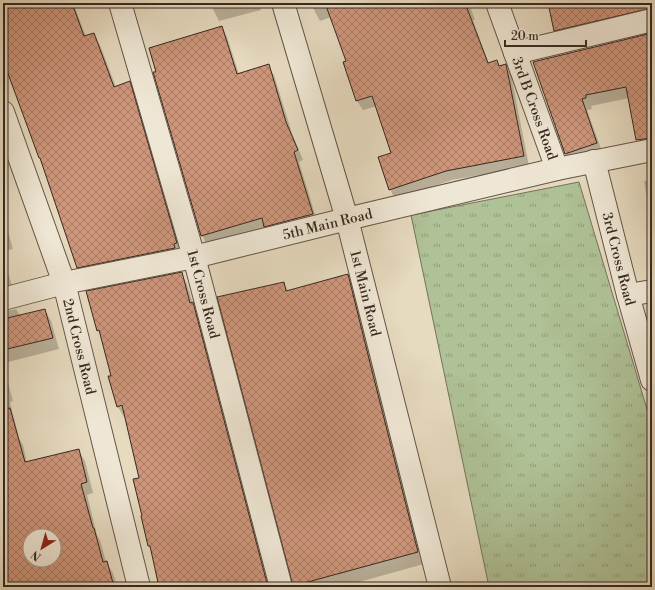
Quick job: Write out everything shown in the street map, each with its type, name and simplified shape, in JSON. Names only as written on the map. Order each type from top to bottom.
[{"type":"street","name":"1st Cross Road","points":[[120,3],[194,257],[281,587]]},
{"type":"street","name":"1st Main Road","points":[[283,3],[347,219],[440,587]]},
{"type":"street","name":"3rd B Cross Road","points":[[497,3],[557,169]]},
{"type":"street","points":[[515,53],[652,20]]},
{"type":"street","name":"2nd Cross Road","points":[[3,112],[64,283],[139,587]]},
{"type":"street","name":"5th Main Road","points":[[3,299],[64,283],[194,257],[557,169],[652,150]]},
{"type":"street","name":"3rd Cross Road","points":[[594,161],[628,295],[652,380]]},
{"type":"street","points":[[628,295],[652,291]]},
{"type":"green space","points":[[579,182],[652,426],[652,587],[489,587],[411,215]]},
{"type":"building","points":[[3,3],[72,3],[84,36],[94,33],[114,87],[130,81],[177,243],[174,244],[175,248],[77,268],[40,158],[3,60]]},
{"type":"building","points":[[325,3],[465,3],[488,63],[497,60],[499,66],[506,64],[524,156],[446,171],[389,190],[378,157],[391,153],[372,96],[356,101],[343,62],[346,61]]},
{"type":"building","points":[[548,3],[652,3],[652,8],[554,31]]},
{"type":"building","points":[[222,26],[237,74],[269,64],[286,122],[298,150],[294,152],[313,214],[264,227],[262,218],[201,236],[153,72],[156,72],[149,48]]},
{"type":"building","points":[[652,33],[652,138],[636,140],[626,87],[586,95],[586,98],[582,99],[597,143],[565,154],[533,62]]},
{"type":"building","points":[[182,272],[190,303],[193,302],[268,587],[159,587],[133,479],[139,478],[122,405],[117,407],[108,376],[111,376],[99,330],[97,331],[86,291]]},
{"type":"building","points":[[348,274],[418,552],[293,586],[217,297],[284,282],[286,291]]},
{"type":"building","points":[[45,309],[53,338],[3,350],[3,319]]},
{"type":"building","points":[[10,408],[25,462],[79,449],[87,482],[81,484],[103,562],[107,561],[114,587],[3,587],[3,409]]}]
